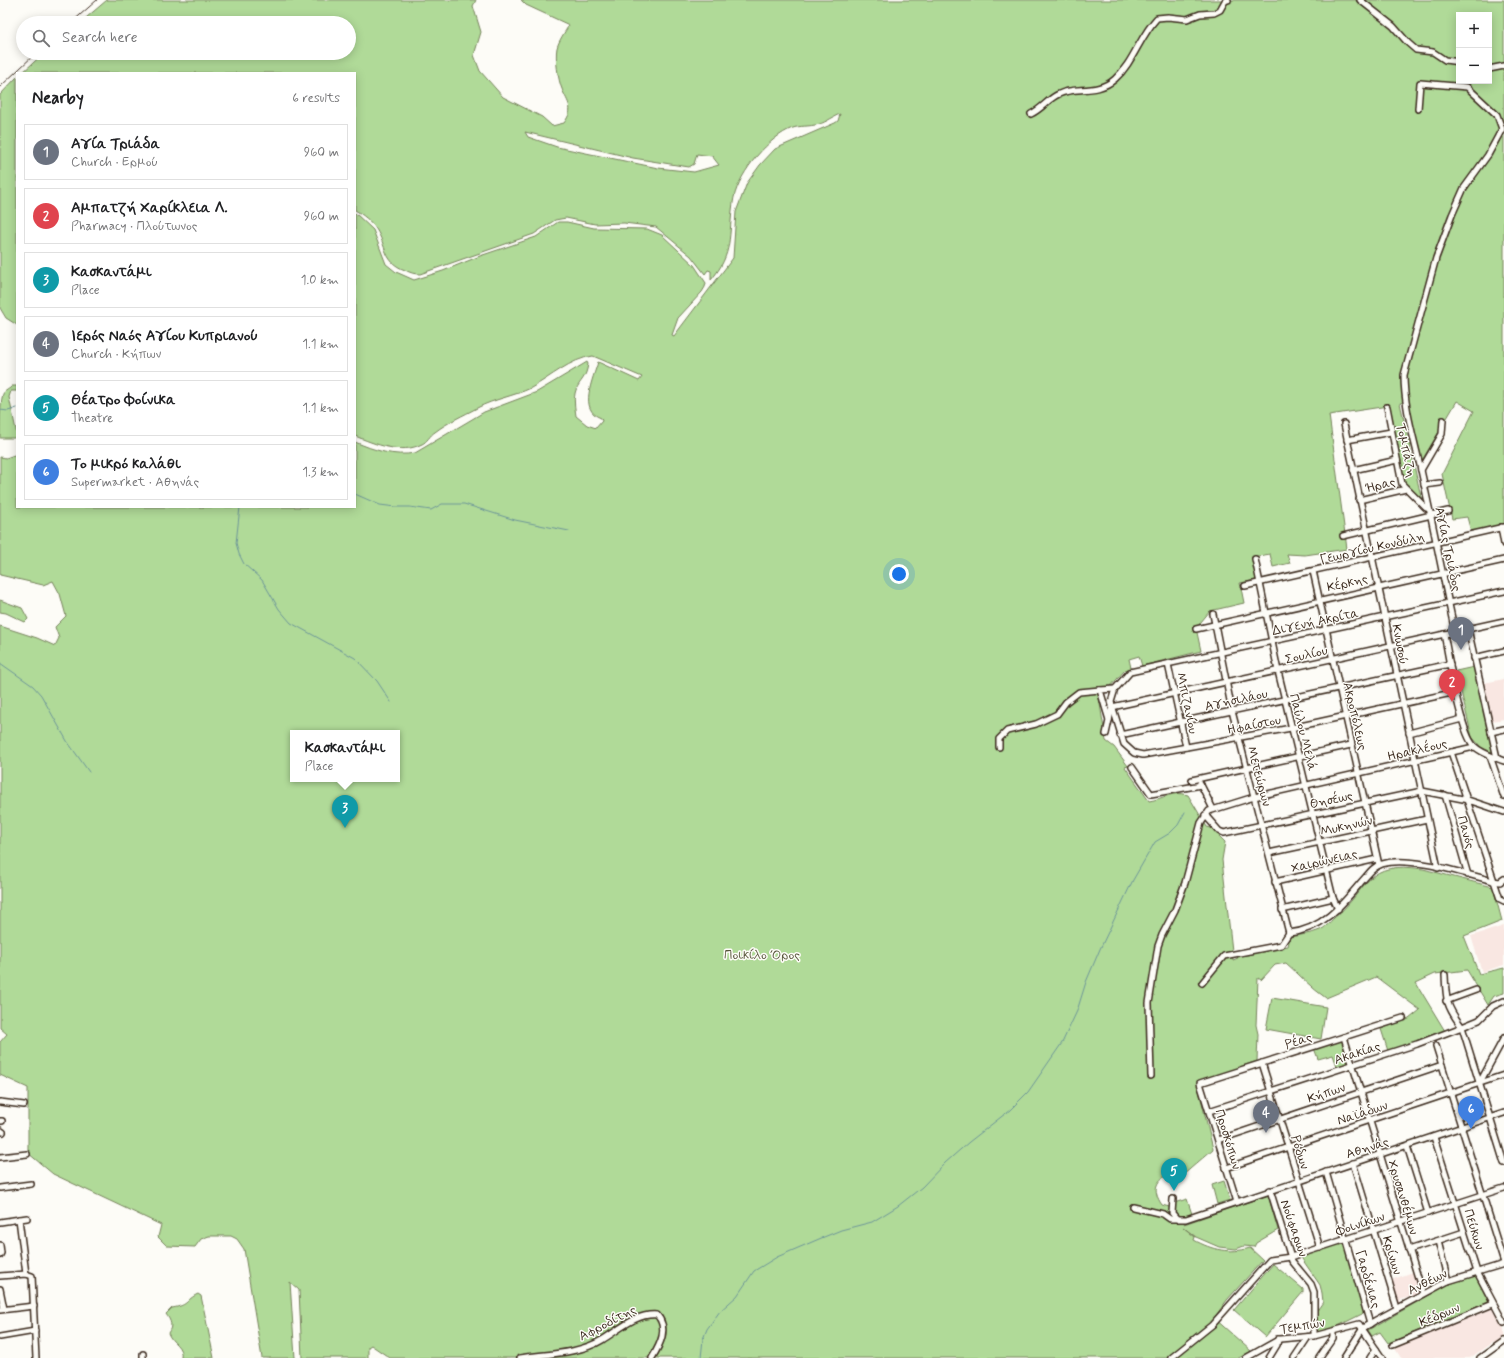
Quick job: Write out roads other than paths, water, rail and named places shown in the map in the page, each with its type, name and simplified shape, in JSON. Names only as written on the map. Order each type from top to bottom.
[{"type":"street","points":[[1031,114],[1042,108],[1058,94],[1100,87],[1114,79],[1123,71],[1157,18],[1168,17],[1188,19],[1200,14],[1214,13],[1220,10],[1225,1],[1228,0]]},
{"type":"street","points":[[1360,0],[1393,26],[1416,50],[1433,52],[1445,60],[1456,62]]},
{"type":"street","points":[[1492,68],[1504,66]]},
{"type":"street","points":[[1418,109],[1420,83],[1467,87],[1497,115],[1503,128]]},
{"type":"street","name":"Αγίας Τριάδος","points":[[1455,632],[1430,509],[1404,395],[1404,375],[1412,341],[1436,258],[1452,215],[1464,188],[1488,155],[1503,128]]},
{"type":"street","name":"Τομπάζη","points":[[1387,407],[1402,484],[1426,508],[1430,509]]},
{"type":"street","points":[[1421,470],[1442,434],[1443,420]]},
{"type":"street","name":"Κνωσού","points":[[1344,424],[1359,500],[1385,616],[1396,676],[1438,868]]},
{"type":"street","points":[[1347,440],[1391,432]]},
{"type":"street","points":[[1353,470],[1397,460]]},
{"type":"street","points":[[1424,485],[1440,483]]},
{"type":"street","name":"Ήρας","points":[[1359,500],[1406,489]]},
{"type":"street","points":[[1343,536],[1448,511]]},
{"type":"street","points":[[1502,527],[1504,544]]},
{"type":"street","name":"Γεωργίου Κονδύλη","points":[[1245,586],[1502,527]]},
{"type":"street","name":"Παύλου Μελά","points":[[1255,559],[1284,700],[1333,898],[1338,909]]},
{"type":"street","name":"Κέρκης","points":[[1196,629],[1378,586],[1504,560]]},
{"type":"street","name":"Ακροπόλεως","points":[[1313,571],[1344,716],[1379,865]]},
{"type":"street","name":"Διγενή Ακρίτα","points":[[1115,689],[1130,672],[1272,641],[1326,631],[1385,616],[1504,591]]},
{"type":"street","name":"Μετεώρων","points":[[1213,614],[1232,712],[1289,933]]},
{"type":"street","name":"Σουλίου","points":[[1112,707],[1278,672],[1504,621]]},
{"type":"street","points":[[1468,629],[1497,758]]},
{"type":"street","points":[[1444,634],[1462,720],[1468,738],[1474,747],[1490,756],[1504,761]]},
{"type":"street","points":[[1474,658],[1504,651]]},
{"type":"street","name":"Μπιζανίου","points":[[1168,664],[1186,747]]},
{"type":"street","name":"Αγησιλάου","points":[[1120,735],[1450,664]]},
{"type":"street","points":[[999,747],[1000,739],[1007,731],[1036,724],[1057,714],[1066,702],[1079,692],[1115,689],[1111,699],[1120,735]]},
{"type":"street","points":[[1100,690],[1109,721]]},
{"type":"street","name":"Ηφαίστου","points":[[1120,735],[1129,749],[1134,753],[1150,754],[1291,728],[1456,692]]},
{"type":"street","points":[[1106,734],[1112,707]]},
{"type":"street","points":[[1409,733],[1462,720]]},
{"type":"street","points":[[1491,732],[1504,729]]},
{"type":"street","points":[[1152,1076],[1149,1003],[1158,946],[1180,897],[1201,823],[1205,815],[1213,809],[1201,785],[1195,780],[1299,758],[1351,745]]},
{"type":"street","name":"Ηρακλέους","points":[[1213,809],[1254,797],[1474,747]]},
{"type":"street","points":[[1451,752],[1468,800],[1493,881],[1500,899],[1504,901]]},
{"type":"street","points":[[1490,756],[1504,797]]},
{"type":"street","points":[[1132,767],[1151,794],[1201,785]]},
{"type":"street","name":"Θησέως","points":[[1205,815],[1221,833],[1422,790],[1468,800],[1504,812]]},
{"type":"street","name":"Πανός","points":[[1445,795],[1468,875]]},
{"type":"street","name":"Μυκηνών","points":[[1269,853],[1427,819]]},
{"type":"street","name":"Χαιρώνειας","points":[[1275,882],[1377,859]]},
{"type":"street","points":[[1202,983],[1224,956],[1280,945],[1289,933],[1300,931],[1322,923],[1338,909],[1369,873],[1379,865],[1399,861],[1438,868],[1493,881],[1500,882],[1504,880]]},
{"type":"street","points":[[1282,910],[1333,898]]},
{"type":"street","points":[[1445,975],[1446,1001],[1452,1014],[1462,1027],[1504,1163]]},
{"type":"street","points":[[1446,1001],[1476,990]]},
{"type":"street","name":"Ακακίας","points":[[1209,1111],[1417,1044],[1479,1020],[1493,1006],[1504,1001]]},
{"type":"street","name":"Ρέας","points":[[1200,1083],[1403,1018]]},
{"type":"street","name":"Χρυσανθέμων","points":[[1344,1037],[1409,1250],[1424,1294]]},
{"type":"street","points":[[1479,1084],[1504,1039]]},
{"type":"street","points":[[1436,1046],[1504,1263]]},
{"type":"street","name":"Ρόδων","points":[[1262,1063],[1320,1248]]},
{"type":"street","name":"Κήπων","points":[[1218,1140],[1442,1065]]},
{"type":"street","name":"Ναϊάδων","points":[[1226,1168],[1451,1094],[1504,1075]]},
{"type":"street","name":"Προσκόπων","points":[[1200,1083],[1237,1202]]},
{"type":"street","points":[[0,1102],[24,1105]]},
{"type":"street","name":"Αθηνάς","points":[[1177,1219],[1186,1219],[1270,1190],[1504,1114]]},
{"type":"street","name":"Πεύκων","points":[[1434,1137],[1477,1272],[1504,1323]]},
{"type":"street","points":[[1407,1146],[1428,1213]]},
{"type":"street","points":[[0,1157],[27,1154]]},
{"type":"street","name":"Κρίνων","points":[[1353,1163],[1397,1308]]},
{"type":"street","name":"Γαρδένιας","points":[[1326,1172],[1370,1324]]},
{"type":"street","points":[[0,1188],[31,1184]]},
{"type":"street","name":"Φοινίκων","points":[[1171,1358],[1212,1325],[1270,1260],[1291,1257],[1504,1188]]},
{"type":"street","name":"Νούφαρων","points":[[1270,1190],[1291,1257],[1311,1284],[1314,1292],[1311,1337]]},
{"type":"street","points":[[1173,1200],[1172,1213],[1177,1219]]},
{"type":"street","points":[[1133,1207],[1163,1214],[1172,1213]]},
{"type":"street","points":[[1163,1214],[1170,1219],[1177,1219]]},
{"type":"street","points":[[0,1222],[27,1218]]},
{"type":"street","points":[[19,1219],[26,1274]]},
{"type":"street","points":[[1409,1250],[1464,1232]]},
{"type":"street","points":[[1438,1241],[1448,1281]]},
{"type":"street","points":[[0,1245],[1,1254]]},
{"type":"street","name":"Ανθέων","points":[[1363,1328],[1448,1281],[1504,1263]]},
{"type":"street","points":[[0,1276],[26,1274],[32,1276],[35,1358]]},
{"type":"street","points":[[0,1289],[2,1310],[34,1306]]},
{"type":"street","name":"Κέδρων","points":[[1393,1345],[1493,1304]]},
{"type":"street","name":"Αφροδίτης","points":[[520,1358],[588,1348],[634,1320],[648,1314],[657,1315],[662,1320],[663,1331],[658,1348],[652,1358]]},
{"type":"street","name":"Τεμπών","points":[[1246,1358],[1278,1339],[1311,1337],[1358,1324],[1363,1328]]},
{"type":"street","points":[[1344,1358],[1363,1328],[1382,1358]]},
{"type":"street","points":[[0,1338],[35,1331]]},
{"type":"street","points":[[1320,1358],[1333,1338],[1333,1332]]},
{"type":"street","points":[[1294,1358],[1311,1337]]},
{"type":"street","points":[[1269,1358],[1277,1345],[1278,1339]]},
{"type":"street","points":[[1480,1358],[1504,1341]]},
{"type":"street","points":[[1370,1358],[1376,1349]]},
{"type":"waterway","points":[[0,410],[8,411],[16,408]]},
{"type":"waterway","points":[[356,494],[380,505],[396,507],[431,510],[442,504],[464,504],[515,520],[569,531]]},
{"type":"waterway","points":[[240,508],[236,543],[239,554],[244,564],[262,580],[279,609],[291,623],[355,658],[377,681],[391,702]]},
{"type":"waterway","points":[[0,663],[33,686],[41,695],[67,741],[89,772]]},
{"type":"waterway","points":[[701,1358],[703,1339],[707,1329],[720,1311],[737,1296],[754,1271],[777,1257],[819,1239],[841,1230],[872,1222],[898,1206],[922,1187],[945,1163],[969,1142],[1010,1110],[1028,1092],[1062,1043],[1077,1011],[1086,982],[1100,949],[1133,880],[1155,842],[1170,833],[1178,825],[1185,812]]},
{"type":"railway","points":[[79,16],[97,0]]},
{"type":"railway","points":[[0,87],[29,60]]},
{"type":"place","name":"Αγία Τριάδα","points":[[1461,650]]},
{"type":"place","name":"Αμπατζή Χαρίκλεια Λ.","points":[[1452,702]]},
{"type":"place","name":"Κασκαντάμι","points":[[345,828]]},
{"type":"place","name":"Το μικρό καλάθι","points":[[1471,1129]]},
{"type":"place","name":"Ιερός Ναός Αγίου Κυπριανού","points":[[1266,1133]]},
{"type":"place","name":"Θέατρο Φοίνικα","points":[[1174,1191]]},
{"type":"park label","name":"Ποικίλο Όρος","points":[[762,954]]}]
